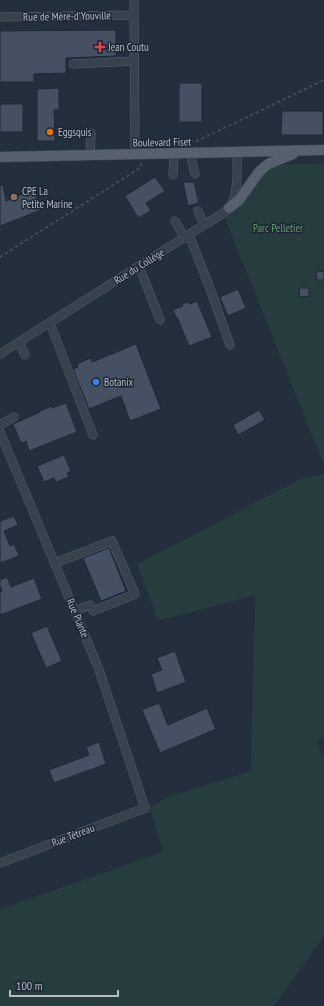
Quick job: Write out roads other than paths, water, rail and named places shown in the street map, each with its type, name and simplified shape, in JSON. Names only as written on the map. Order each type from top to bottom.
[{"type":"main road","name":"Boulevard Fiset","points":[[0,157],[324,150]]},
{"type":"main road","points":[[229,208],[239,200],[259,172],[268,164],[300,151]]},
{"type":"street","points":[[134,0],[135,154]]},
{"type":"street","name":"Rue de Mère-d'Youville","points":[[0,16],[133,15]]},
{"type":"street","points":[[73,64],[134,61]]},
{"type":"street","points":[[90,155],[91,133]]},
{"type":"street","points":[[190,153],[195,174]]},
{"type":"street","points":[[229,208],[236,191],[237,153]]},
{"type":"street","points":[[173,175],[174,154]]},
{"type":"street","name":"Rue du Collège","points":[[0,354],[229,208]]},
{"type":"street","points":[[198,211],[204,225]]},
{"type":"street","points":[[175,221],[187,236],[208,283],[230,345]]},
{"type":"street","points":[[139,266],[160,320]]},
{"type":"street","points":[[50,323],[93,435]]},
{"type":"street","points":[[19,342],[25,354]]},
{"type":"street","points":[[0,425],[14,418]]},
{"type":"street","name":"Rue Plante","points":[[0,432],[98,667],[145,808]]},
{"type":"street","points":[[55,563],[112,541],[135,594],[91,608],[75,611]]},
{"type":"street","name":"Rue Tétreau","points":[[0,863],[145,808]]},
{"type":"place","name":"Jean Coutu","points":[[100,47]]},
{"type":"place","name":"Eggsquis","points":[[50,132]]},
{"type":"place","name":"CPE La Petite Marine","points":[[14,197]]},
{"type":"place","name":"Botanix","points":[[96,382]]},
{"type":"park label","name":"Parc Pelletier","points":[[278,228]]}]
